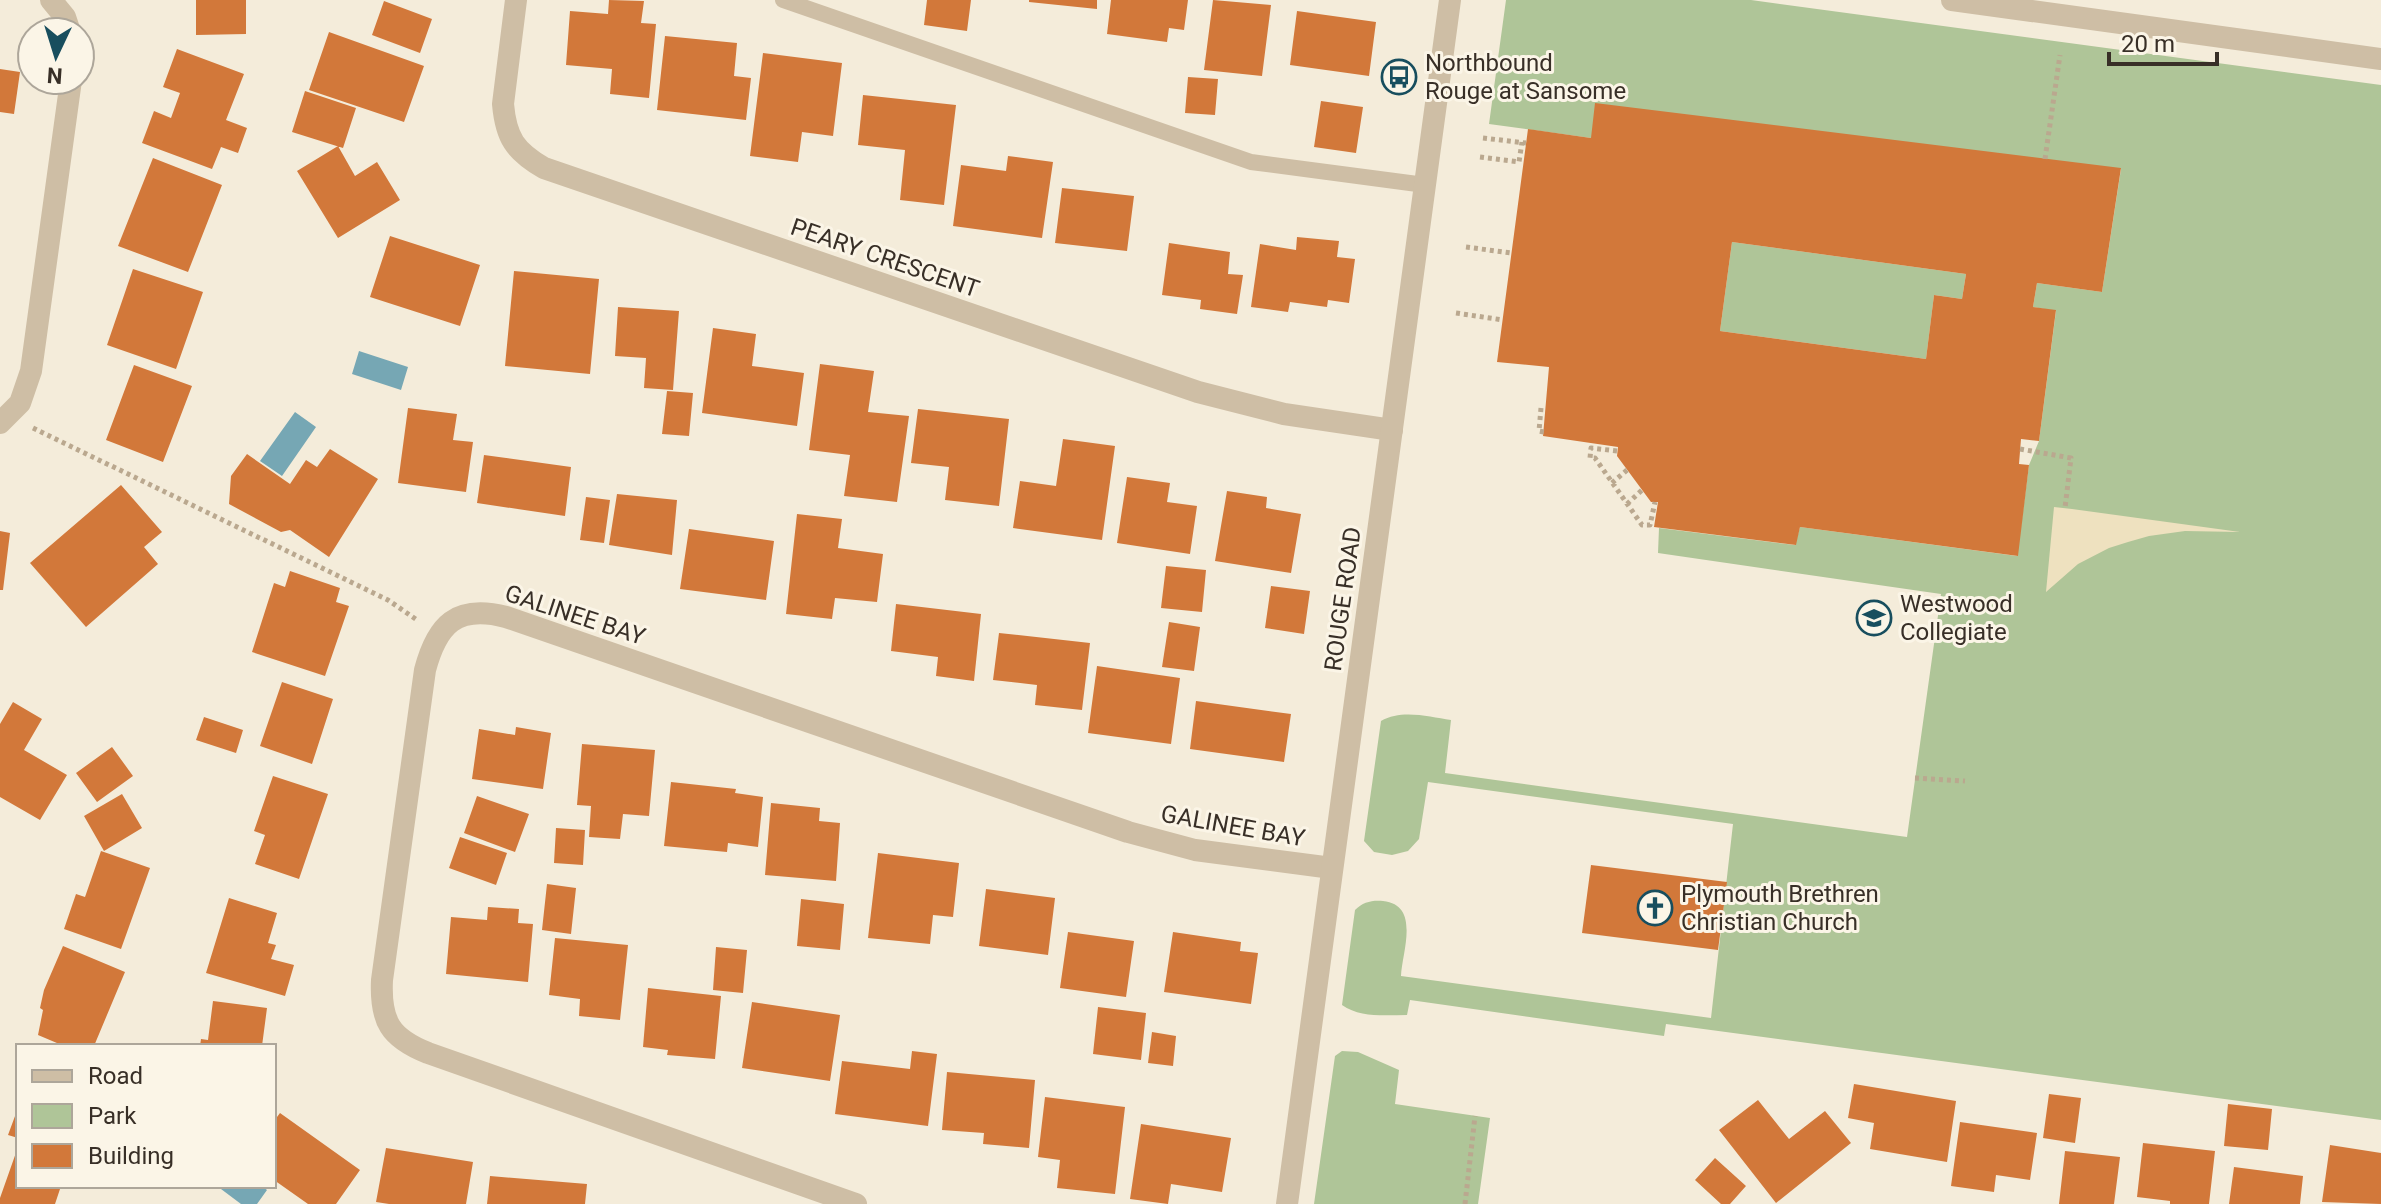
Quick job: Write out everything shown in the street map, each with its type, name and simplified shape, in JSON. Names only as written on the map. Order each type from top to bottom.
[{"type":"street","points":[[51,0],[64,16]]},
{"type":"street","name":"PEARY CRESCENT","points":[[516,0],[504,117],[512,142],[520,152],[544,168],[1198,392],[1284,414],[1392,430]]},
{"type":"street","name":"ROUGE ROAD","points":[[1287,1204],[1450,0]]},
{"type":"street","points":[[1952,0],[2381,59]]},
{"type":"street","points":[[5,419],[20,403],[31,371],[69,96]]},
{"type":"street","name":"GALINEE BAY","points":[[438,634],[448,623],[460,618],[474,614],[497,615],[1128,832],[1195,850],[1332,868]]},
{"type":"street","points":[[438,634],[425,670],[382,980],[381,998],[385,1014],[398,1038],[428,1053],[856,1204]]},
{"type":"lane","points":[[783,0],[1251,162],[1425,185]]},
{"type":"path","points":[[2045,159],[2060,55]]},
{"type":"path","points":[[1480,157],[1519,162],[1524,142],[1483,138]]},
{"type":"path","points":[[1466,247],[1511,253]]},
{"type":"path","points":[[1456,313],[1503,320]]},
{"type":"path","points":[[1541,408],[1539,431],[1544,432]]},
{"type":"path","points":[[5,419],[388,600],[438,634]]},
{"type":"path","points":[[1617,451],[1591,448],[1590,458],[1595,458],[1642,525],[1650,525],[1655,502]]},
{"type":"path","points":[[2020,449],[2071,458],[2065,508]]},
{"type":"path","points":[[1612,483],[1627,470]]},
{"type":"path","points":[[1627,504],[1642,490]]},
{"type":"path","points":[[1915,778],[1965,781]]},
{"type":"path","points":[[1465,1204],[1475,1116]]},
{"type":"green space","points":[[1506,0],[1751,0],[2381,85],[2381,1120],[1666,1024],[1664,1036],[1410,1000],[1407,1015],[1365,1014],[1342,1005],[1355,910],[1364,903],[1383,901],[1395,904],[1406,920],[1401,976],[1711,1018],[1733,824],[1428,782],[1419,839],[1408,851],[1392,855],[1374,852],[1364,841],[1381,721],[1389,717],[1416,715],[1451,720],[1445,773],[1907,837],[1941,594],[1658,553],[1659,528],[1795,545],[1800,527],[2017,556],[2029,465],[2039,441],[2056,311],[2033,307],[2037,283],[2102,292],[2121,169],[1591,138],[1489,124]]},
{"type":"green space","points":[[1732,242],[1966,274],[1962,299],[1934,295],[1926,359],[1720,331]]},
{"type":"green space","points":[[1342,1051],[1358,1052],[1399,1070],[1395,1104],[1490,1118],[1478,1204],[1314,1204],[1335,1056]]},
{"type":"shaded area","points":[[2054,507],[2240,532],[2185,531],[2128,542],[2078,564],[2046,592]]},
{"type":"water","points":[[359,351],[408,367],[401,390],[352,374]]},
{"type":"water","points":[[295,412],[316,427],[282,476],[260,461]]},
{"type":"water","points":[[220,1188],[267,1190],[257,1204],[241,1204]]},
{"type":"building","points":[[196,0],[246,0],[246,34],[196,35]]},
{"type":"building","points":[[609,0],[644,1],[641,23],[656,24],[649,98],[610,94],[612,69],[566,65],[570,11],[608,14]]},
{"type":"building","points":[[927,0],[971,0],[967,31],[924,25]]},
{"type":"building","points":[[1097,0],[1097,9],[1029,2]]},
{"type":"building","points":[[1111,0],[1188,0],[1184,30],[1169,28],[1167,42],[1107,34]]},
{"type":"building","points":[[1213,0],[1271,5],[1262,76],[1204,70]]},
{"type":"building","points":[[384,1],[432,19],[420,53],[372,35]]},
{"type":"building","points":[[1297,11],[1376,22],[1369,76],[1290,65]]},
{"type":"building","points":[[329,32],[424,66],[404,122],[309,90]]},
{"type":"building","points":[[665,36],[737,43],[734,76],[751,78],[746,120],[657,110]]},
{"type":"building","points":[[177,49],[244,74],[226,120],[247,128],[238,153],[221,147],[212,169],[142,143],[154,111],[171,118],[180,93],[163,87]]},
{"type":"building","points":[[763,53],[842,63],[833,136],[802,132],[798,162],[750,156]]},
{"type":"building","points":[[0,69],[16,71],[14,114],[0,112]]},
{"type":"building","points":[[1188,77],[1218,79],[1215,115],[1185,113]]},
{"type":"building","points":[[305,91],[356,108],[343,148],[292,132]]},
{"type":"building","points":[[863,95],[956,105],[944,205],[900,200],[905,150],[858,145]]},
{"type":"building","points":[[1321,101],[1363,107],[1356,153],[1314,147]]},
{"type":"building","points":[[1595,103],[2121,168],[2102,292],[2037,283],[2033,307],[2056,310],[2039,441],[2021,439],[2019,464],[2029,465],[2018,556],[1800,527],[1796,545],[1654,527],[1658,502],[1651,502],[1617,456],[1618,447],[1543,436],[1549,367],[1497,362],[1528,129],[1591,138]],"holes":[[[1732,242],[1966,274],[1962,299],[1934,295],[1926,359],[1720,331]]]},
{"type":"building","points":[[338,146],[355,176],[377,162],[400,200],[338,238],[297,171]]},
{"type":"building","points":[[1008,156],[1053,162],[1042,238],[953,226],[961,165],[1006,171]]},
{"type":"building","points":[[153,158],[222,185],[188,272],[118,246]]},
{"type":"building","points":[[1062,188],[1134,196],[1127,251],[1055,243]]},
{"type":"building","points":[[390,236],[480,265],[460,326],[370,297]]},
{"type":"building","points":[[1297,237],[1339,241],[1337,257],[1355,259],[1349,303],[1328,300],[1327,307],[1290,302],[1288,312],[1251,307],[1260,244],[1296,250]]},
{"type":"building","points":[[1169,243],[1230,252],[1228,274],[1243,275],[1237,314],[1200,309],[1201,300],[1162,295]]},
{"type":"building","points":[[133,269],[203,292],[176,369],[107,345]]},
{"type":"building","points":[[514,271],[599,279],[590,374],[505,366]]},
{"type":"building","points":[[618,307],[679,311],[673,390],[644,388],[646,358],[615,356]]},
{"type":"building","points":[[713,328],[756,334],[752,366],[804,373],[797,426],[702,413]]},
{"type":"building","points":[[820,364],[874,371],[868,412],[909,416],[897,502],[844,496],[850,455],[809,450]]},
{"type":"building","points":[[134,365],[192,386],[163,462],[106,440]]},
{"type":"building","points":[[667,391],[693,393],[689,436],[662,434]]},
{"type":"building","points":[[408,408],[457,414],[453,440],[473,442],[466,492],[398,483]]},
{"type":"building","points":[[918,409],[1009,419],[999,506],[945,500],[949,467],[911,463]]},
{"type":"building","points":[[1063,439],[1115,446],[1102,540],[1013,528],[1020,481],[1056,486]]},
{"type":"building","points":[[330,449],[378,479],[329,557],[290,530],[281,532],[229,504],[231,476],[247,454],[290,484],[306,460],[317,467]]},
{"type":"building","points":[[484,455],[571,467],[565,516],[477,503]]},
{"type":"building","points":[[1127,477],[1170,483],[1167,502],[1197,506],[1190,554],[1117,543]]},
{"type":"building","points":[[121,485],[162,532],[144,547],[158,564],[86,627],[30,563]]},
{"type":"building","points":[[1227,491],[1267,497],[1266,508],[1301,514],[1291,573],[1215,561]]},
{"type":"building","points":[[617,494],[677,500],[672,555],[609,545]]},
{"type":"building","points":[[586,497],[610,500],[604,543],[580,540]]},
{"type":"building","points":[[797,514],[842,519],[838,548],[883,554],[877,602],[835,598],[832,619],[786,614]]},
{"type":"building","points":[[689,529],[774,541],[766,600],[680,589]]},
{"type":"building","points":[[0,531],[10,533],[3,590],[0,590]]},
{"type":"building","points":[[1166,566],[1206,570],[1202,612],[1161,608]]},
{"type":"building","points":[[290,571],[340,588],[336,602],[349,606],[325,676],[252,652],[274,583],[285,587]]},
{"type":"building","points":[[1271,586],[1310,591],[1304,634],[1265,628]]},
{"type":"building","points":[[896,604],[981,614],[974,681],[936,676],[938,657],[891,651]]},
{"type":"building","points":[[1169,622],[1200,627],[1194,671],[1162,667]]},
{"type":"building","points":[[999,633],[1090,643],[1082,710],[1035,705],[1037,685],[993,680]]},
{"type":"building","points":[[1097,666],[1180,678],[1171,744],[1088,733]]},
{"type":"building","points":[[282,682],[333,699],[312,764],[260,746]]},
{"type":"building","points":[[1196,701],[1291,714],[1284,762],[1190,749]]},
{"type":"building","points":[[13,702],[42,719],[24,750],[67,775],[40,820],[0,797],[0,724]]},
{"type":"building","points":[[204,717],[243,730],[236,753],[196,740]]},
{"type":"building","points":[[516,727],[551,733],[543,789],[472,779],[479,729],[515,735]]},
{"type":"building","points":[[582,744],[655,750],[649,816],[623,814],[620,839],[589,837],[591,806],[577,805]]},
{"type":"building","points":[[112,747],[133,776],[97,802],[76,773]]},
{"type":"building","points":[[273,776],[328,794],[299,879],[255,864],[265,835],[254,831]]},
{"type":"building","points":[[671,782],[736,789],[735,793],[763,797],[758,847],[728,843],[727,852],[664,846]]},
{"type":"building","points":[[122,794],[142,828],[104,851],[84,816]]},
{"type":"building","points":[[477,796],[529,814],[515,852],[464,833]]},
{"type":"building","points":[[771,803],[820,808],[819,821],[840,823],[836,881],[765,875]]},
{"type":"building","points":[[556,828],[585,830],[583,865],[554,863]]},
{"type":"building","points":[[460,837],[507,853],[496,885],[449,868]]},
{"type":"building","points":[[101,851],[150,868],[121,949],[64,929],[76,894],[85,897]]},
{"type":"building","points":[[878,853],[959,863],[953,917],[933,915],[930,944],[868,938]]},
{"type":"building","name":"Plymouth Brethren Christian Church","points":[[1591,865],[1727,882],[1718,950],[1582,933]]},
{"type":"building","points":[[547,884],[576,888],[571,934],[542,930]]},
{"type":"building","points":[[986,889],[1055,898],[1048,955],[979,946]]},
{"type":"building","points":[[229,898],[277,913],[268,943],[276,945],[271,959],[294,965],[285,996],[206,973]]},
{"type":"building","points":[[801,899],[844,904],[840,950],[797,946]]},
{"type":"building","points":[[488,907],[519,909],[518,923],[533,924],[528,982],[446,974],[451,917],[487,920]]},
{"type":"building","points":[[1068,932],[1134,941],[1126,997],[1060,988]]},
{"type":"building","points":[[1173,932],[1241,942],[1240,951],[1258,953],[1251,1004],[1164,992]]},
{"type":"building","points":[[555,938],[628,945],[620,1020],[579,1016],[580,999],[549,995]]},
{"type":"building","points":[[63,946],[125,972],[95,1044],[59,1044],[38,1035],[44,990]]},
{"type":"building","points":[[716,947],[747,950],[743,993],[713,990]]},
{"type":"building","points":[[648,988],[721,996],[715,1059],[667,1055],[668,1050],[643,1047]]},
{"type":"building","points":[[213,1001],[267,1008],[262,1044],[200,1044],[201,1039],[208,1040]]},
{"type":"building","points":[[752,1002],[840,1015],[830,1081],[742,1068]]},
{"type":"building","points":[[1098,1007],[1146,1013],[1141,1060],[1093,1054]]},
{"type":"building","points":[[1152,1032],[1176,1036],[1173,1066],[1148,1063]]},
{"type":"building","points":[[912,1051],[937,1054],[928,1126],[835,1114],[842,1061],[910,1069]]},
{"type":"building","points":[[947,1072],[1035,1080],[1029,1148],[983,1144],[984,1133],[942,1130]]},
{"type":"building","points":[[1854,1084],[1956,1101],[1947,1162],[1870,1149],[1874,1123],[1848,1118]]},
{"type":"building","points":[[2049,1094],[2081,1098],[2075,1143],[2043,1138]]},
{"type":"building","points":[[1045,1097],[1125,1107],[1115,1194],[1057,1188],[1060,1160],[1038,1157]]},
{"type":"building","points":[[1758,1100],[1789,1139],[1825,1111],[1851,1143],[1776,1203],[1719,1130]]},
{"type":"building","points":[[2228,1104],[2272,1109],[2268,1150],[2224,1146]]},
{"type":"building","points":[[16,1113],[16,1137],[8,1135]]},
{"type":"building","points":[[280,1113],[360,1170],[336,1204],[308,1204],[276,1181],[276,1118]]},
{"type":"building","points":[[1960,1122],[2037,1133],[2030,1180],[1996,1175],[1994,1192],[1951,1186]]},
{"type":"building","points":[[1141,1124],[1231,1138],[1222,1192],[1171,1184],[1168,1204],[1130,1199]]},
{"type":"building","points":[[2143,1143],[2215,1151],[2209,1204],[2170,1204],[2170,1201],[2137,1197]]},
{"type":"building","points":[[2330,1145],[2381,1153],[2381,1204],[2322,1202]]},
{"type":"building","points":[[386,1148],[473,1162],[466,1204],[376,1202]]},
{"type":"building","points":[[2065,1151],[2120,1157],[2114,1204],[2059,1204]]},
{"type":"building","points":[[16,1153],[16,1188],[60,1188],[55,1204],[0,1204]]},
{"type":"building","points":[[1715,1158],[1746,1186],[1730,1204],[1721,1204],[1695,1180]]},
{"type":"building","points":[[2234,1167],[2303,1176],[2300,1204],[2229,1204]]},
{"type":"building","points":[[490,1176],[587,1184],[585,1204],[487,1204]]},
{"type":"place","name":"Northbound Rouge at Sansome","points":[[1399,77]]},
{"type":"place","name":"Westwood Collegiate","points":[[1874,618]]},
{"type":"place","name":"Plymouth Brethren Christian Church","points":[[1655,908]]}]
